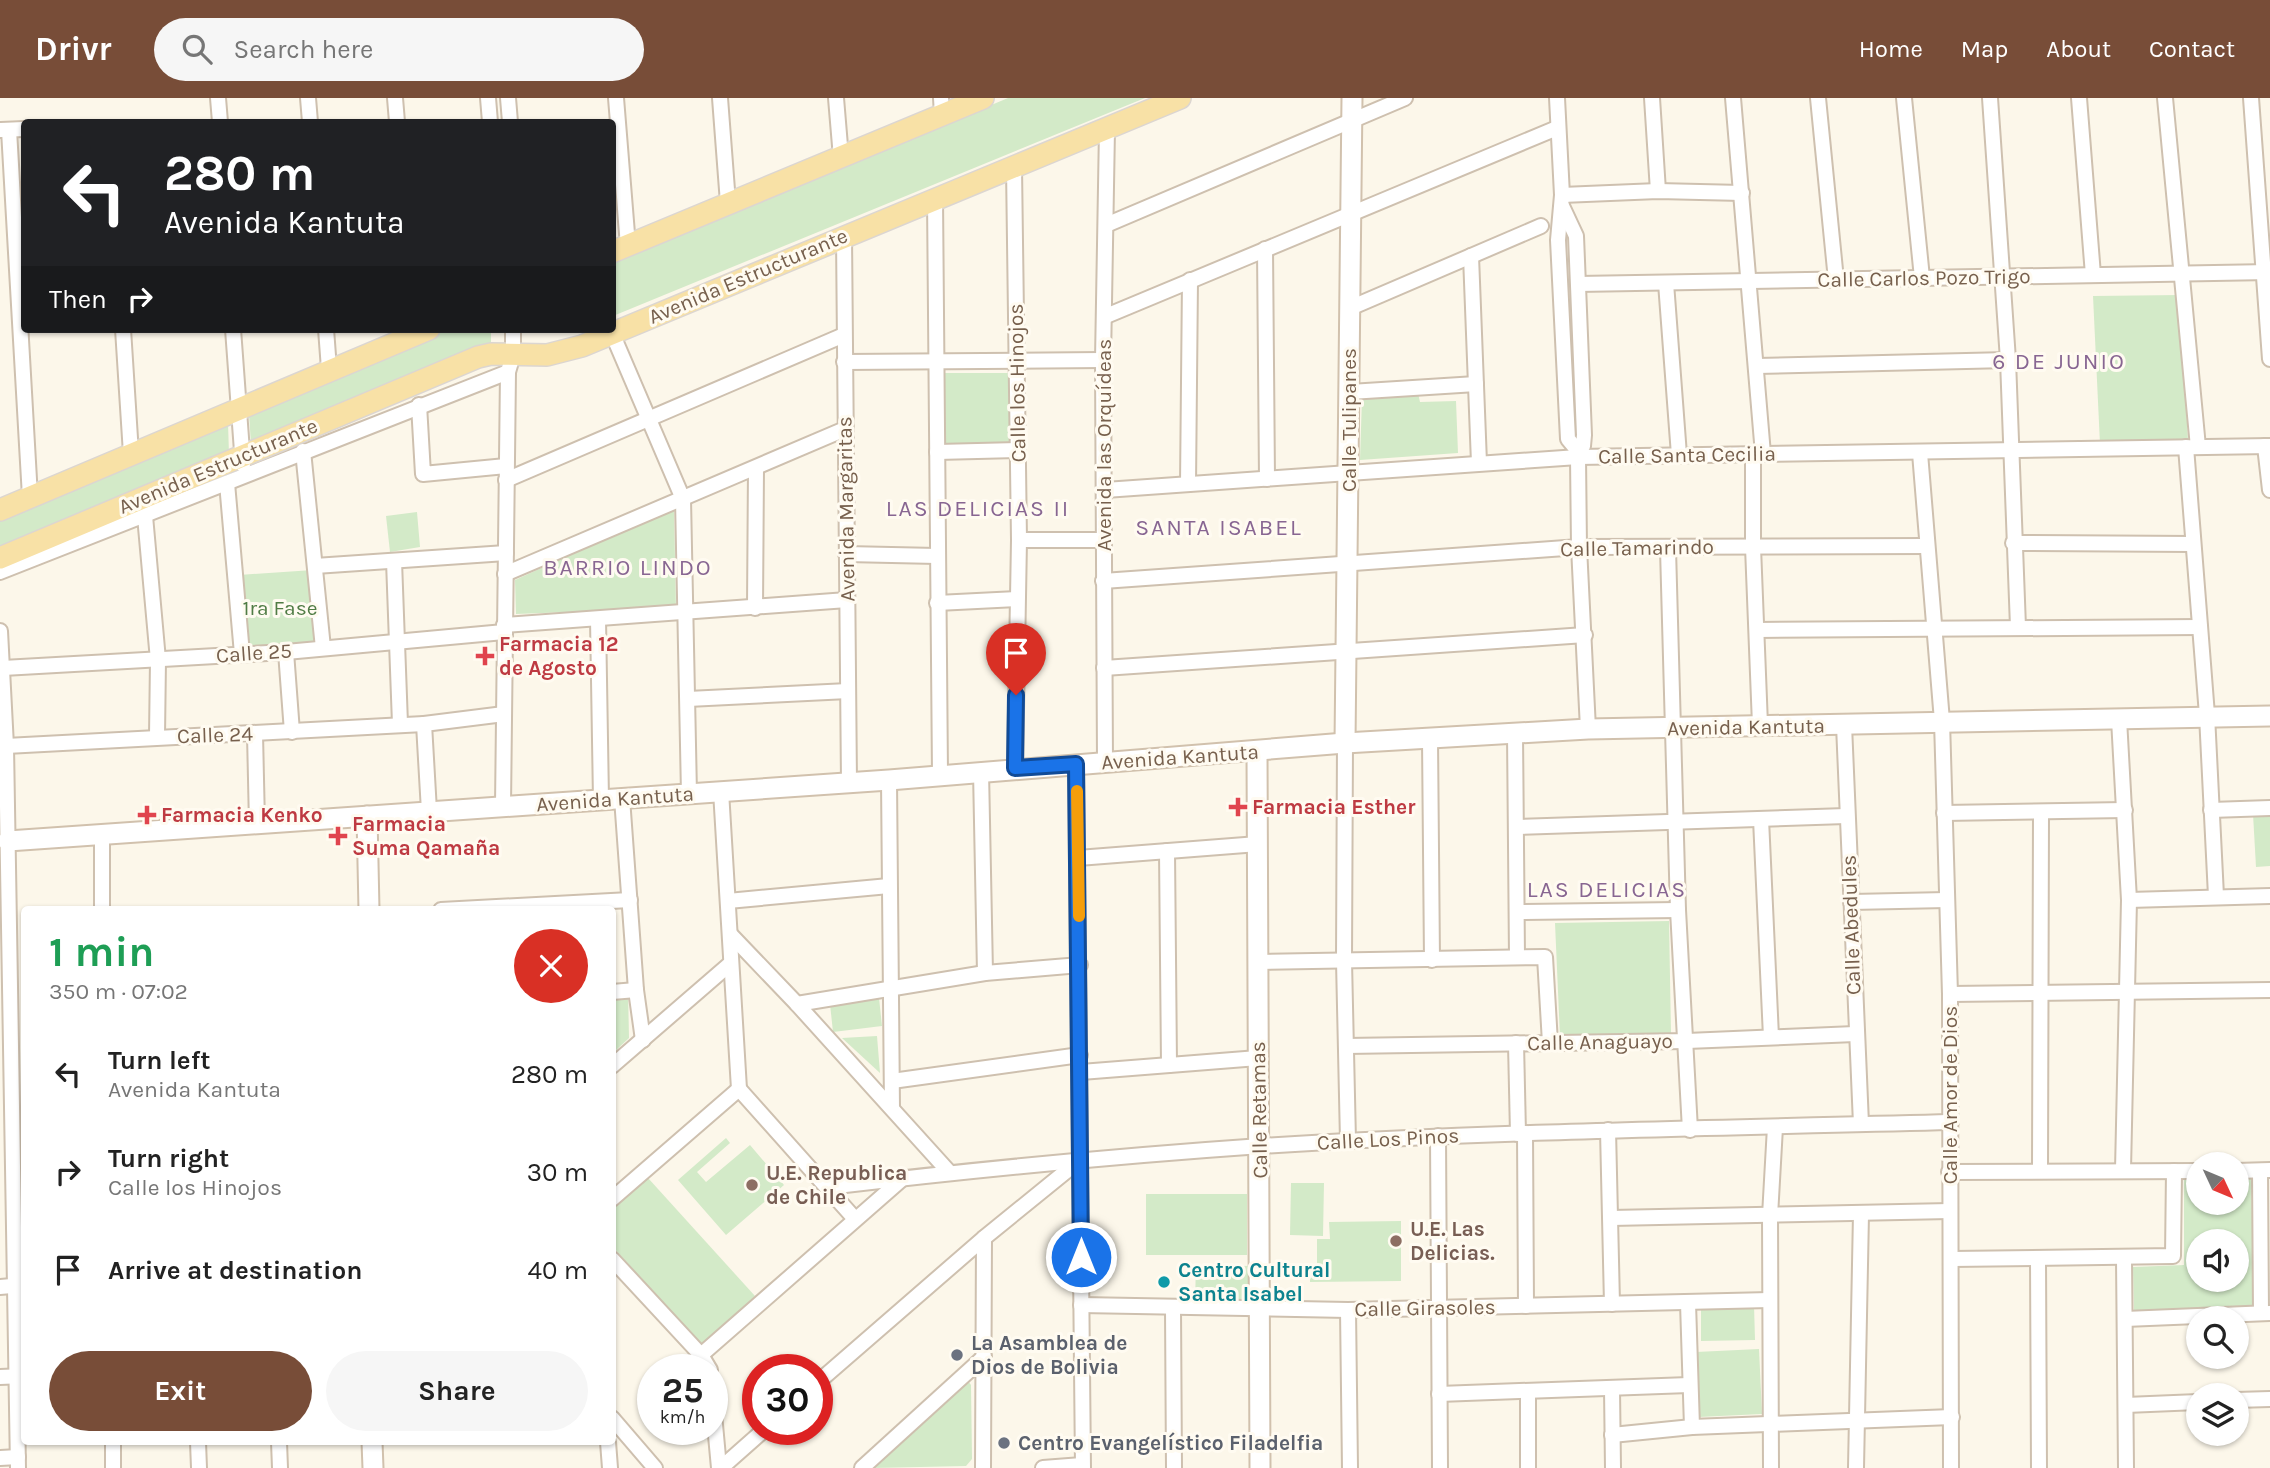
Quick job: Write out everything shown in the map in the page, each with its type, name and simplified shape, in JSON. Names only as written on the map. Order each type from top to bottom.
[{"type":"main road","points":[[620,249],[841,158],[941,107],[984,98]]},
{"type":"main road","name":"Avenida Estructurante","points":[[616,331],[1180,98]]},
{"type":"main road","points":[[0,510],[414,333]]},
{"type":"main road","name":"Avenida Estructurante","points":[[0,558],[243,467],[478,357],[510,364],[547,355],[612,333]]},
{"type":"street","points":[[218,98],[220,119]]},
{"type":"street","points":[[308,98],[310,119]]},
{"type":"street","points":[[396,98],[397,119]]},
{"type":"street","points":[[488,98],[490,119]]},
{"type":"street","points":[[508,98],[510,119]]},
{"type":"street","points":[[616,98],[620,249]]},
{"type":"street","points":[[720,98],[728,203]]},
{"type":"street","points":[[836,98],[841,158]]},
{"type":"street","name":"Calle Tulipanes","points":[[1345,743],[1352,98]]},
{"type":"street","points":[[1106,225],[1405,98]]},
{"type":"street","points":[[1557,98],[1562,199],[1558,240],[1567,439],[1578,454]]},
{"type":"street","points":[[1652,98],[1658,191]]},
{"type":"street","points":[[1733,98],[1757,366],[1758,454],[1753,547],[1760,725]]},
{"type":"street","points":[[1818,98],[1836,280]]},
{"type":"street","points":[[1904,98],[1922,278]]},
{"type":"street","points":[[1990,98],[2008,360],[2018,627]]},
{"type":"street","points":[[2079,98],[2093,275]]},
{"type":"street","points":[[2165,98],[2192,447],[2193,544],[2207,715],[2216,896]]},
{"type":"street","points":[[2251,98],[2267,272],[2270,359]]},
{"type":"street","points":[[1106,316],[1558,128]]},
{"type":"street","name":"Avenida las Orquídeas","points":[[1105,762],[1103,360],[1106,316],[1107,129]]},
{"type":"street","points":[[5,130],[17,230],[21,312]]},
{"type":"street","name":"Calle los Hinojos","points":[[1014,167],[1018,360],[1015,768]]},
{"type":"street","points":[[1562,199],[1658,191],[1742,193]]},
{"type":"street","points":[[935,198],[939,362],[937,603],[940,775]]},
{"type":"street","points":[[1562,199],[1576,236],[1584,439],[1578,454],[1579,547],[1586,635],[1588,729]]},
{"type":"street","points":[[1350,308],[1541,226]]},
{"type":"street","points":[[0,231],[17,230]]},
{"type":"street","name":"Avenida Margaritas","points":[[844,236],[849,783]]},
{"type":"street","points":[[1265,249],[1267,479]]},
{"type":"street","points":[[1471,256],[1479,463]]},
{"type":"street","name":"Calle Carlos Pozo Trigo","points":[[1578,284],[2267,272]]},
{"type":"street","points":[[1188,485],[1191,280]]},
{"type":"street","points":[[1666,283],[1679,455]]},
{"type":"street","points":[[22,333],[30,497]]},
{"type":"street","points":[[123,333],[131,454]]},
{"type":"street","points":[[233,333],[243,467]]},
{"type":"street","points":[[326,333],[329,369]]},
{"type":"street","points":[[503,806],[506,473],[513,333]]},
{"type":"street","points":[[612,333],[683,499],[689,794]]},
{"type":"street","points":[[419,405],[423,474],[506,473],[650,417],[844,335]]},
{"type":"street","points":[[844,362],[1103,360]]},
{"type":"street","points":[[1757,366],[2008,360]]},
{"type":"street","name":"Avenida Estructurante","points":[[0,572],[227,484],[243,467],[303,451],[419,405],[510,364]]},
{"type":"street","points":[[1350,392],[1476,384]]},
{"type":"street","points":[[505,574],[845,429]]},
{"type":"street","points":[[2268,446],[2270,490]]},
{"type":"street","name":"Calle Santa Cecilia","points":[[1105,490],[1578,454],[1920,453],[2268,446]]},
{"type":"street","points":[[937,453],[1018,450]]},
{"type":"street","points":[[303,451],[323,648]]},
{"type":"street","name":"Calle Amor de Dios","points":[[1920,453],[1932,631],[1942,721],[1951,994],[1951,1468]]},
{"type":"street","points":[[755,608],[757,468]]},
{"type":"street","points":[[227,484],[242,654]]},
{"type":"street","points":[[145,516],[158,660],[157,736]]},
{"type":"street","points":[[1018,540],[1104,540]]},
{"type":"street","points":[[2013,543],[2193,544]]},
{"type":"street","name":"Calle Tamarindo","points":[[1103,581],[1579,547],[1668,549],[1927,546]]},
{"type":"street","points":[[1668,549],[1678,910],[1690,1130]]},
{"type":"street","points":[[315,566],[506,553]]},
{"type":"street","points":[[846,554],[937,556]]},
{"type":"street","points":[[394,561],[400,724]]},
{"type":"street","points":[[937,603],[1017,599]]},
{"type":"street","name":"Calle 25","points":[[3,668],[286,652],[598,619],[847,600]]},
{"type":"street","points":[[598,619],[601,800]]},
{"type":"street","points":[[1757,630],[1932,631],[2018,627],[2200,627]]},
{"type":"street","points":[[0,631],[6,746],[3,773],[5,944],[12,1018],[7,1115],[7,1196],[20,1286],[21,1376],[18,1462],[0,1458]]},
{"type":"street","points":[[1104,668],[1347,649],[1586,635]]},
{"type":"street","points":[[286,652],[292,732]]},
{"type":"street","points":[[688,699],[848,691]]},
{"type":"street","name":"Calle 24","points":[[6,746],[424,724],[504,714]]},
{"type":"street","name":"Avenida Kantuta","points":[[6,850],[102,834],[849,783],[1345,743],[1588,729],[1844,726],[2207,715],[2270,716]]},
{"type":"street","points":[[2119,719],[2129,900],[2123,1170]]},
{"type":"street","points":[[424,724],[429,811]]},
{"type":"street","name":"Calle Abedules","points":[[1844,726],[1855,1034],[1861,1124]]},
{"type":"street","points":[[1516,733],[1517,957]]},
{"type":"street","points":[[255,734],[257,824]]},
{"type":"street","points":[[1430,739],[1432,960]]},
{"type":"street","points":[[1345,743],[1344,961],[1348,1141]]},
{"type":"street","name":"Calle Retamas","points":[[1257,752],[1260,1468]]},
{"type":"street","points":[[1043,1468],[1082,1467],[1082,1160],[1076,764]]},
{"type":"street","points":[[981,771],[985,973]]},
{"type":"street","points":[[889,780],[892,1108]]},
{"type":"street","points":[[721,791],[739,1089],[855,1219]]},
{"type":"street","points":[[622,798],[636,989],[643,1040]]},
{"type":"street","points":[[2211,810],[2270,808]]},
{"type":"street","points":[[1944,813],[2125,810]]},
{"type":"street","points":[[2040,1170],[2041,812]]},
{"type":"street","points":[[367,816],[369,906]]},
{"type":"street","points":[[1517,827],[1846,816]]},
{"type":"street","points":[[1761,819],[1771,1037]]},
{"type":"street","points":[[102,834],[102,906]]},
{"type":"street","points":[[1078,858],[1258,844]]},
{"type":"street","points":[[1167,851],[1169,1065]]},
{"type":"street","points":[[727,901],[889,886]]},
{"type":"street","points":[[2129,900],[2270,896]]},
{"type":"street","points":[[517,906],[630,900]]},
{"type":"street","points":[[1851,902],[1947,900]]},
{"type":"street","points":[[1517,912],[1678,910]]},
{"type":"street","points":[[730,934],[949,1172]]},
{"type":"street","points":[[1256,962],[1545,957],[1550,1043]]},
{"type":"street","points":[[616,1063],[731,963]]},
{"type":"street","points":[[797,1004],[985,973],[1080,965]]},
{"type":"street","points":[[616,992],[636,989]]},
{"type":"street","points":[[1951,994],[2270,990]]},
{"type":"street","name":"Calle Anaguayo","points":[[1346,1046],[1686,1041],[1855,1034]]},
{"type":"street","points":[[1516,1043],[1526,1306]]},
{"type":"street","points":[[892,1081],[1080,1055]]},
{"type":"street","points":[[1080,1072],[1258,1058]]},
{"type":"street","points":[[616,1196],[739,1089]]},
{"type":"street","name":"Calle Los Pinos","points":[[828,1187],[949,1172],[1260,1146],[1521,1133],[1951,1122]]},
{"type":"street","points":[[1771,1468],[1769,1216],[1775,1127]]},
{"type":"street","points":[[1608,1130],[1612,1304]]},
{"type":"street","points":[[1438,1136],[1440,1468]]},
{"type":"street","points":[[833,1369],[984,1238],[1082,1160]]},
{"type":"street","points":[[2125,1319],[2265,1313],[2265,1170]]},
{"type":"street","points":[[1952,1259],[2038,1260],[2173,1256],[2174,1171]]},
{"type":"street","points":[[1950,1172],[2186,1171]]},
{"type":"street","points":[[702,1354],[903,1179]]},
{"type":"street","points":[[1611,1218],[1950,1211]]},
{"type":"street","points":[[1856,1468],[1861,1214]]},
{"type":"street","points":[[983,1468],[984,1238]]},
{"type":"street","points":[[2124,1258],[2126,1468]]},
{"type":"street","points":[[2038,1260],[2039,1468]]},
{"type":"street","points":[[616,1263],[700,1354]]},
{"type":"street","points":[[0,1287],[20,1286]]},
{"type":"street","name":"Calle Girasoles","points":[[1081,1306],[1258,1311],[1770,1300]]},
{"type":"street","points":[[1688,1303],[1692,1427]]},
{"type":"street","points":[[1173,1309],[1174,1468]]},
{"type":"street","points":[[1348,1310],[1350,1468]]},
{"type":"street","points":[[862,1468],[984,1357]]},
{"type":"street","points":[[0,1377],[21,1376]]},
{"type":"street","points":[[1439,1394],[1689,1385]]},
{"type":"street","points":[[1612,1389],[1613,1468]]},
{"type":"street","points":[[1528,1392],[1528,1468]]},
{"type":"street","points":[[2249,1400],[2270,1399]]},
{"type":"street","points":[[2126,1405],[2186,1402]]},
{"type":"street","points":[[1612,1435],[1692,1427],[1952,1416]]},
{"type":"street","points":[[616,1423],[655,1468]]},
{"type":"street","points":[[113,1445],[113,1468]]},
{"type":"street","points":[[198,1445],[199,1468]]},
{"type":"street","points":[[279,1445],[280,1468]]},
{"type":"street","points":[[372,1445],[373,1468]]},
{"type":"street","points":[[608,1445],[610,1468]]},
{"type":"street","points":[[718,1445],[720,1468]]},
{"type":"street","points":[[720,1468],[747,1445]]},
{"type":"green space","points":[[1008,98],[1145,98],[616,315],[616,262]]},
{"type":"green space","points":[[2180,295],[2188,440],[2100,444],[2093,296]]},
{"type":"green space","points":[[440,333],[491,333],[491,346],[251,444],[249,414]]},
{"type":"green space","points":[[944,373],[1011,373],[1011,445],[944,445]]},
{"type":"green space","points":[[1417,389],[1420,402],[1456,401],[1458,453],[1360,460],[1362,397]]},
{"type":"green space","points":[[228,423],[229,454],[0,548],[0,519]]},
{"type":"green space","points":[[674,508],[676,608],[516,614],[515,580]]},
{"type":"green space","points":[[417,512],[420,547],[390,552],[386,516]]},
{"type":"green space","name":"1ra Fase","points":[[313,570],[319,642],[249,650],[239,575]]},
{"type":"green space","points":[[2270,813],[2270,866],[2256,867],[2253,814]]},
{"type":"green space","points":[[1669,921],[1671,1033],[1560,1037],[1555,923]]},
{"type":"green space","points":[[628,990],[629,1038],[616,1050],[616,992]]},
{"type":"green space","points":[[879,998],[882,1026],[833,1032],[830,1004]]},
{"type":"green space","points":[[877,1036],[880,1073],[842,1038]]},
{"type":"green space","points":[[726,1138],[730,1143],[697,1172],[706,1182],[750,1145],[784,1185],[726,1235],[678,1180]]},
{"type":"green space","points":[[2251,1173],[2254,1309],[2249,1309],[2249,1306],[2186,1306],[2186,1311],[2134,1312],[2133,1267],[2184,1265],[2184,1175],[2186,1215],[2249,1215]]},
{"type":"green space","points":[[648,1178],[755,1296],[701,1345],[616,1250],[616,1206]]},
{"type":"green space","points":[[1291,1183],[1324,1183],[1323,1236],[1290,1235]]},
{"type":"green space","points":[[1146,1194],[1247,1194],[1247,1255],[1146,1255]]},
{"type":"green space","points":[[1401,1221],[1401,1281],[1310,1282],[1310,1265],[1317,1265],[1317,1239],[1330,1239],[1329,1222]]},
{"type":"green space","points":[[1196,1265],[1249,1266],[1248,1302],[1195,1301]]},
{"type":"green space","points":[[1754,1305],[1755,1340],[1701,1341],[1701,1306]]},
{"type":"green space","points":[[1759,1349],[1762,1414],[1699,1417],[1696,1352]]},
{"type":"green space","points":[[968,1381],[971,1385],[972,1459],[966,1466],[873,1468],[873,1462]]},
{"type":"slow traffic","points":[[1077,791],[1079,916]]},
{"type":"place","name":"Farmacia 12 de Agosto","points":[[485,656]]},
{"type":"place","name":"Farmacia Esther","points":[[1238,807]]},
{"type":"place","name":"Farmacia Kenko","points":[[147,815]]},
{"type":"place","name":"Farmacia Suma Qamaña","points":[[338,836]]},
{"type":"place","name":"U.E. Republica de Chile","points":[[752,1185]]},
{"type":"place","name":"U.E. Las Delicias.","points":[[1396,1241]]},
{"type":"place","name":"Centro Cultural Santa Isabel","points":[[1164,1282]]},
{"type":"place","name":"La Asamblea de Dios de Bolivia","points":[[957,1355]]},
{"type":"place","name":"Centro Evangelístico Filadelfia","points":[[1004,1443]]},
{"type":"district","name":"6 DE JUNIO","points":[[2059,361]]},
{"type":"district","name":"LAS DELICIAS II","points":[[978,508]]},
{"type":"district","name":"SANTA ISABEL","points":[[1219,527]]},
{"type":"district","name":"BARRIO LINDO","points":[[628,567]]},
{"type":"district","name":"LAS DELICIAS","points":[[1607,889]]},
{"type":"route","points":[[1016,695],[1015,768],[1076,764],[1081,1257]]}]
